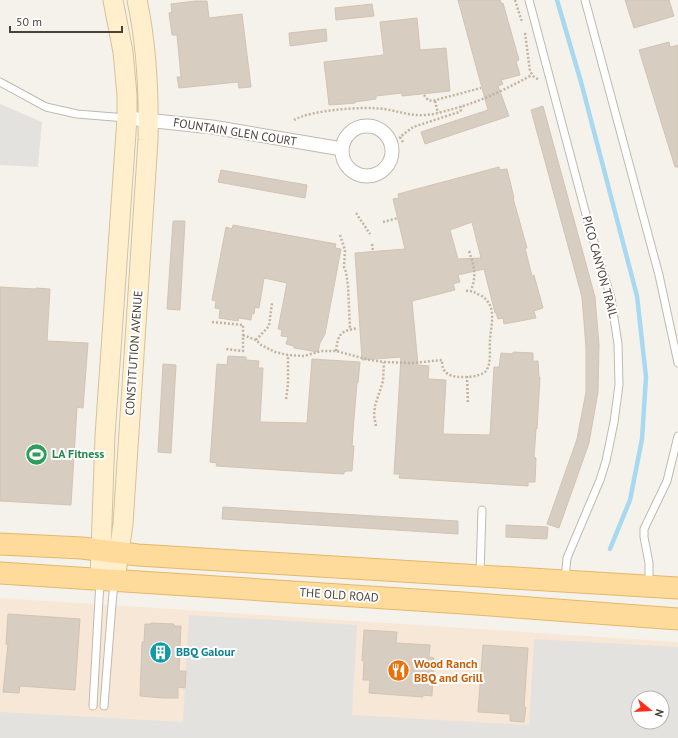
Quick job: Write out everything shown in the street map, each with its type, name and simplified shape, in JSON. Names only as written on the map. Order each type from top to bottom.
[{"type":"main road","name":"CONSTITUTION AVENUE","points":[[107,580],[110,551],[105,436],[127,95],[123,52],[113,0]]},
{"type":"main road","name":"CONSTITUTION AVENUE","points":[[110,551],[123,524],[148,120],[148,80],[140,18],[136,0]]},
{"type":"main road","points":[[0,544],[678,588]]},
{"type":"main road","name":"THE OLD ROAD","points":[[0,573],[463,603],[678,619]]},
{"type":"street","name":"FOUNTAIN GLEN COURT","points":[[126,118],[212,127],[342,149]]},
{"type":"lane","name":"PICO CANYON TRAIL","points":[[529,0],[588,222],[610,298],[616,329],[619,366],[619,385],[614,422],[606,461],[600,480],[567,558],[565,581]]},
{"type":"lane","points":[[585,0],[659,275],[678,363]]},
{"type":"lane","points":[[0,82],[46,107],[77,114],[126,118]]},
{"type":"lane","points":[[649,586],[649,564],[644,529],[667,481],[678,436]]},
{"type":"lane","points":[[480,575],[482,510]]},
{"type":"lane","name":"CONSTITUTION AVENUE","points":[[93,706],[107,580]]},
{"type":"lane","name":"CONSTITUTION AVENUE","points":[[104,706],[112,604],[107,580]]},
{"type":"path","points":[[515,0],[524,25]]},
{"type":"path","points":[[524,30],[532,75],[538,80],[550,78]]},
{"type":"path","points":[[294,120],[302,116],[345,109],[377,108],[417,115],[438,113],[496,94],[532,75]]},
{"type":"path","points":[[424,95],[428,100],[435,101],[481,88]]},
{"type":"path","points":[[435,101],[438,113]]},
{"type":"path","points":[[403,142],[400,137],[413,127],[459,112],[461,110],[461,106]]},
{"type":"path","points":[[356,213],[370,234]]},
{"type":"path","points":[[383,222],[398,218]]},
{"type":"path","points":[[340,235],[345,250],[344,267],[348,286],[350,329]]},
{"type":"path","points":[[372,244],[373,251]]},
{"type":"path","points":[[469,250],[474,265],[474,280],[471,291]]},
{"type":"path","points":[[243,335],[256,340],[261,345],[275,352],[288,356],[304,356],[321,351],[336,351],[384,362],[413,363],[442,360],[444,370],[449,375],[479,376],[486,371],[490,361],[490,340],[493,314],[485,298],[471,291],[466,291]]},
{"type":"path","points":[[256,340],[269,326],[272,303]]},
{"type":"path","points":[[212,322],[243,325],[243,351],[226,349]]},
{"type":"path","points":[[336,351],[338,338],[343,332],[358,328]]},
{"type":"path","points":[[286,399],[288,384],[288,356]]},
{"type":"path","points":[[376,426],[374,416],[375,406],[383,381],[384,362]]},
{"type":"path","points":[[467,376],[468,404]]},
{"type":"shaded area","points":[[0,104],[42,122],[38,167],[0,165]]},
{"type":"shaded area","points":[[0,598],[678,642],[678,738],[0,738]]},
{"type":"shaded area","points":[[189,615],[357,625],[352,715],[529,725],[534,639],[678,647],[678,738],[0,738],[0,712],[183,722]]},
{"type":"building","points":[[458,0],[500,0],[502,4],[503,3],[519,60],[516,61],[520,75],[501,80],[503,84],[498,86],[509,116],[425,144],[421,132],[488,110]]},
{"type":"building","points":[[625,0],[669,0],[674,16],[634,28]]},
{"type":"building","points":[[207,1],[209,18],[242,14],[251,87],[239,88],[238,82],[179,88],[177,77],[181,77],[177,35],[172,35],[169,13],[172,12],[171,4]]},
{"type":"building","points":[[372,4],[374,16],[336,20],[335,8]]},
{"type":"building","points":[[417,18],[420,50],[446,48],[450,91],[402,96],[402,93],[376,96],[376,99],[355,103],[329,105],[324,62],[384,55],[380,22]]},
{"type":"building","points":[[326,29],[327,41],[290,46],[289,33]]},
{"type":"building","points":[[669,42],[670,47],[678,45],[678,167],[675,167],[639,50]]},
{"type":"building","points":[[543,106],[595,297],[599,345],[598,392],[589,443],[559,528],[547,524],[577,439],[586,392],[586,347],[582,297],[531,110]]},
{"type":"building","points":[[499,167],[500,170],[507,169],[513,198],[527,248],[525,248],[532,276],[534,275],[543,308],[534,311],[536,318],[504,324],[503,318],[498,319],[495,313],[484,269],[458,275],[460,282],[453,284],[455,290],[412,301],[418,365],[429,366],[428,379],[446,380],[443,434],[490,435],[494,367],[499,367],[501,353],[533,353],[533,361],[538,361],[540,377],[534,457],[536,458],[535,482],[528,482],[528,486],[399,478],[400,474],[394,474],[401,357],[362,360],[355,253],[405,249],[393,199],[399,198],[398,194]],"holes":[[[472,222],[481,258],[458,259],[450,230]]]},
{"type":"building","points":[[221,170],[307,185],[305,198],[218,182]]},
{"type":"building","points":[[173,221],[185,221],[180,310],[167,309]]},
{"type":"building","points":[[233,225],[336,244],[335,248],[341,249],[325,334],[320,343],[318,352],[294,348],[294,346],[286,344],[288,337],[281,336],[282,330],[278,329],[287,283],[264,278],[259,308],[255,307],[251,320],[239,318],[238,321],[219,318],[220,309],[215,308],[216,301],[212,300],[226,227],[232,229]]},
{"type":"building","points":[[0,287],[50,289],[47,341],[88,343],[83,408],[77,407],[71,505],[0,501]]},
{"type":"building","points":[[228,356],[246,357],[246,360],[259,361],[258,368],[263,368],[260,422],[307,423],[312,359],[360,362],[354,418],[352,471],[346,471],[344,474],[309,472],[216,466],[217,463],[210,462],[217,364],[227,365]]},
{"type":"building","points":[[163,364],[176,365],[171,453],[158,452]]},
{"type":"building","points":[[223,507],[458,521],[458,534],[222,519]]},
{"type":"building","points":[[506,525],[548,527],[547,539],[506,537]]},
{"type":"building","points":[[8,614],[80,619],[75,690],[20,686],[19,693],[3,692],[8,644],[6,644]]},
{"type":"building","name":"BBQ Galour","points":[[145,624],[174,624],[174,626],[181,626],[179,671],[186,671],[185,688],[178,687],[178,698],[140,696],[142,642],[144,642]]},
{"type":"building","name":"Wood Ranch BBQ and Grill","points":[[364,630],[397,632],[396,643],[430,645],[429,657],[434,658],[432,696],[423,695],[423,697],[369,693],[370,680],[363,680],[364,661],[362,661]]},
{"type":"building","points":[[483,645],[528,648],[524,722],[510,721],[510,714],[478,712]]},
{"type":"waterway","points":[[557,0],[581,82],[637,296],[646,377],[642,439],[630,500],[610,549]]},
{"type":"place","name":"LA Fitness","points":[[37,454]]},
{"type":"place","name":"BBQ Galour","points":[[161,652]]},
{"type":"place","name":"Wood Ranch BBQ and Grill","points":[[398,671]]}]
